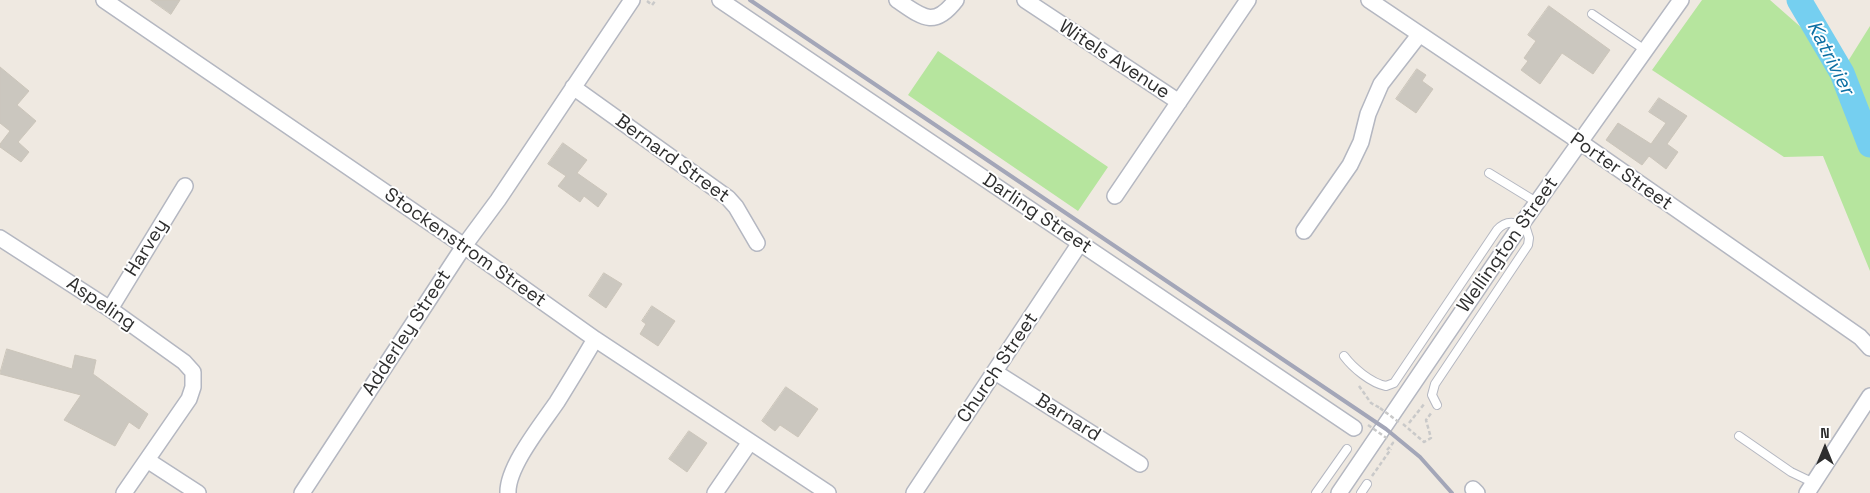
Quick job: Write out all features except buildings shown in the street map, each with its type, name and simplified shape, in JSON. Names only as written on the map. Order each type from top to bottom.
[{"type":"street","name":"Stockenstrom Street","points":[[104,0],[464,246],[595,339],[828,493]]},
{"type":"street","name":"Adderley Street","points":[[302,493],[464,246],[498,200],[632,0]]},
{"type":"street","name":"Darling Street","points":[[720,0],[1080,243],[1361,426]]},
{"type":"street","points":[[897,0],[925,17],[946,13],[956,0]]},
{"type":"street","name":"Witels Avenue","points":[[1025,0],[1179,102]]},
{"type":"street","points":[[1115,196],[1248,0]]},
{"type":"street","name":"Porter Street","points":[[1368,0],[1580,142],[1860,337],[1870,348]]},
{"type":"street","name":"Wellington Street","points":[[1339,493],[1522,224],[1681,0]]},
{"type":"street","points":[[1304,231],[1350,165],[1361,142],[1368,114],[1381,84],[1419,35]]},
{"type":"street","name":"Bernard Street","points":[[573,87],[728,198],[736,207],[757,243]]},
{"type":"street","name":"Harvey","points":[[110,309],[185,186]]},
{"type":"street","name":"Aspeling","points":[[0,238],[110,309],[184,362],[193,372],[192,393],[189,399],[147,460]]},
{"type":"street","name":"Church Street","points":[[914,493],[1080,243]]},
{"type":"street","points":[[508,493],[508,485],[517,463],[580,367],[595,339]]},
{"type":"street","name":"Barnard","points":[[995,372],[1140,464]]},
{"type":"street","points":[[1810,488],[1870,396]]},
{"type":"street","points":[[716,493],[750,442]]},
{"type":"street","points":[[124,493],[147,460],[198,493]]},
{"type":"lane","points":[[1592,14],[1645,50]]},
{"type":"lane","points":[[1489,173],[1538,203]]},
{"type":"lane","points":[[1344,356],[1354,367],[1377,383],[1386,386],[1394,383],[1497,230],[1507,223],[1522,224],[1528,238],[1528,245],[1515,268],[1440,375],[1432,395],[1437,405]]},
{"type":"lane","points":[[1739,436],[1791,472],[1810,488]]},
{"type":"lane","points":[[1316,493],[1347,448]]},
{"type":"lane","points":[[1361,493],[1367,484]]},
{"type":"path","points":[[645,0],[652,5],[656,0]]},
{"type":"path","points":[[1355,381],[1372,402],[1424,442],[1431,438],[1426,420]]},
{"type":"path","points":[[1409,424],[1432,395]]},
{"type":"path","points":[[1361,426],[1388,439]]},
{"type":"path","points":[[1367,484],[1391,449]]},
{"type":"path","points":[[1367,484],[1386,451]]},
{"type":"green space","points":[[1702,0],[1770,0],[1845,66],[1870,26],[1870,271],[1823,156],[1784,157],[1652,70]]},
{"type":"green space","points":[[938,51],[1108,167],[1078,211],[908,95]]},
{"type":"waterway","name":"Katrivier","points":[[1799,0],[1842,73],[1870,145]]},
{"type":"railway","points":[[750,0],[1386,429],[1420,457],[1452,493]]}]
